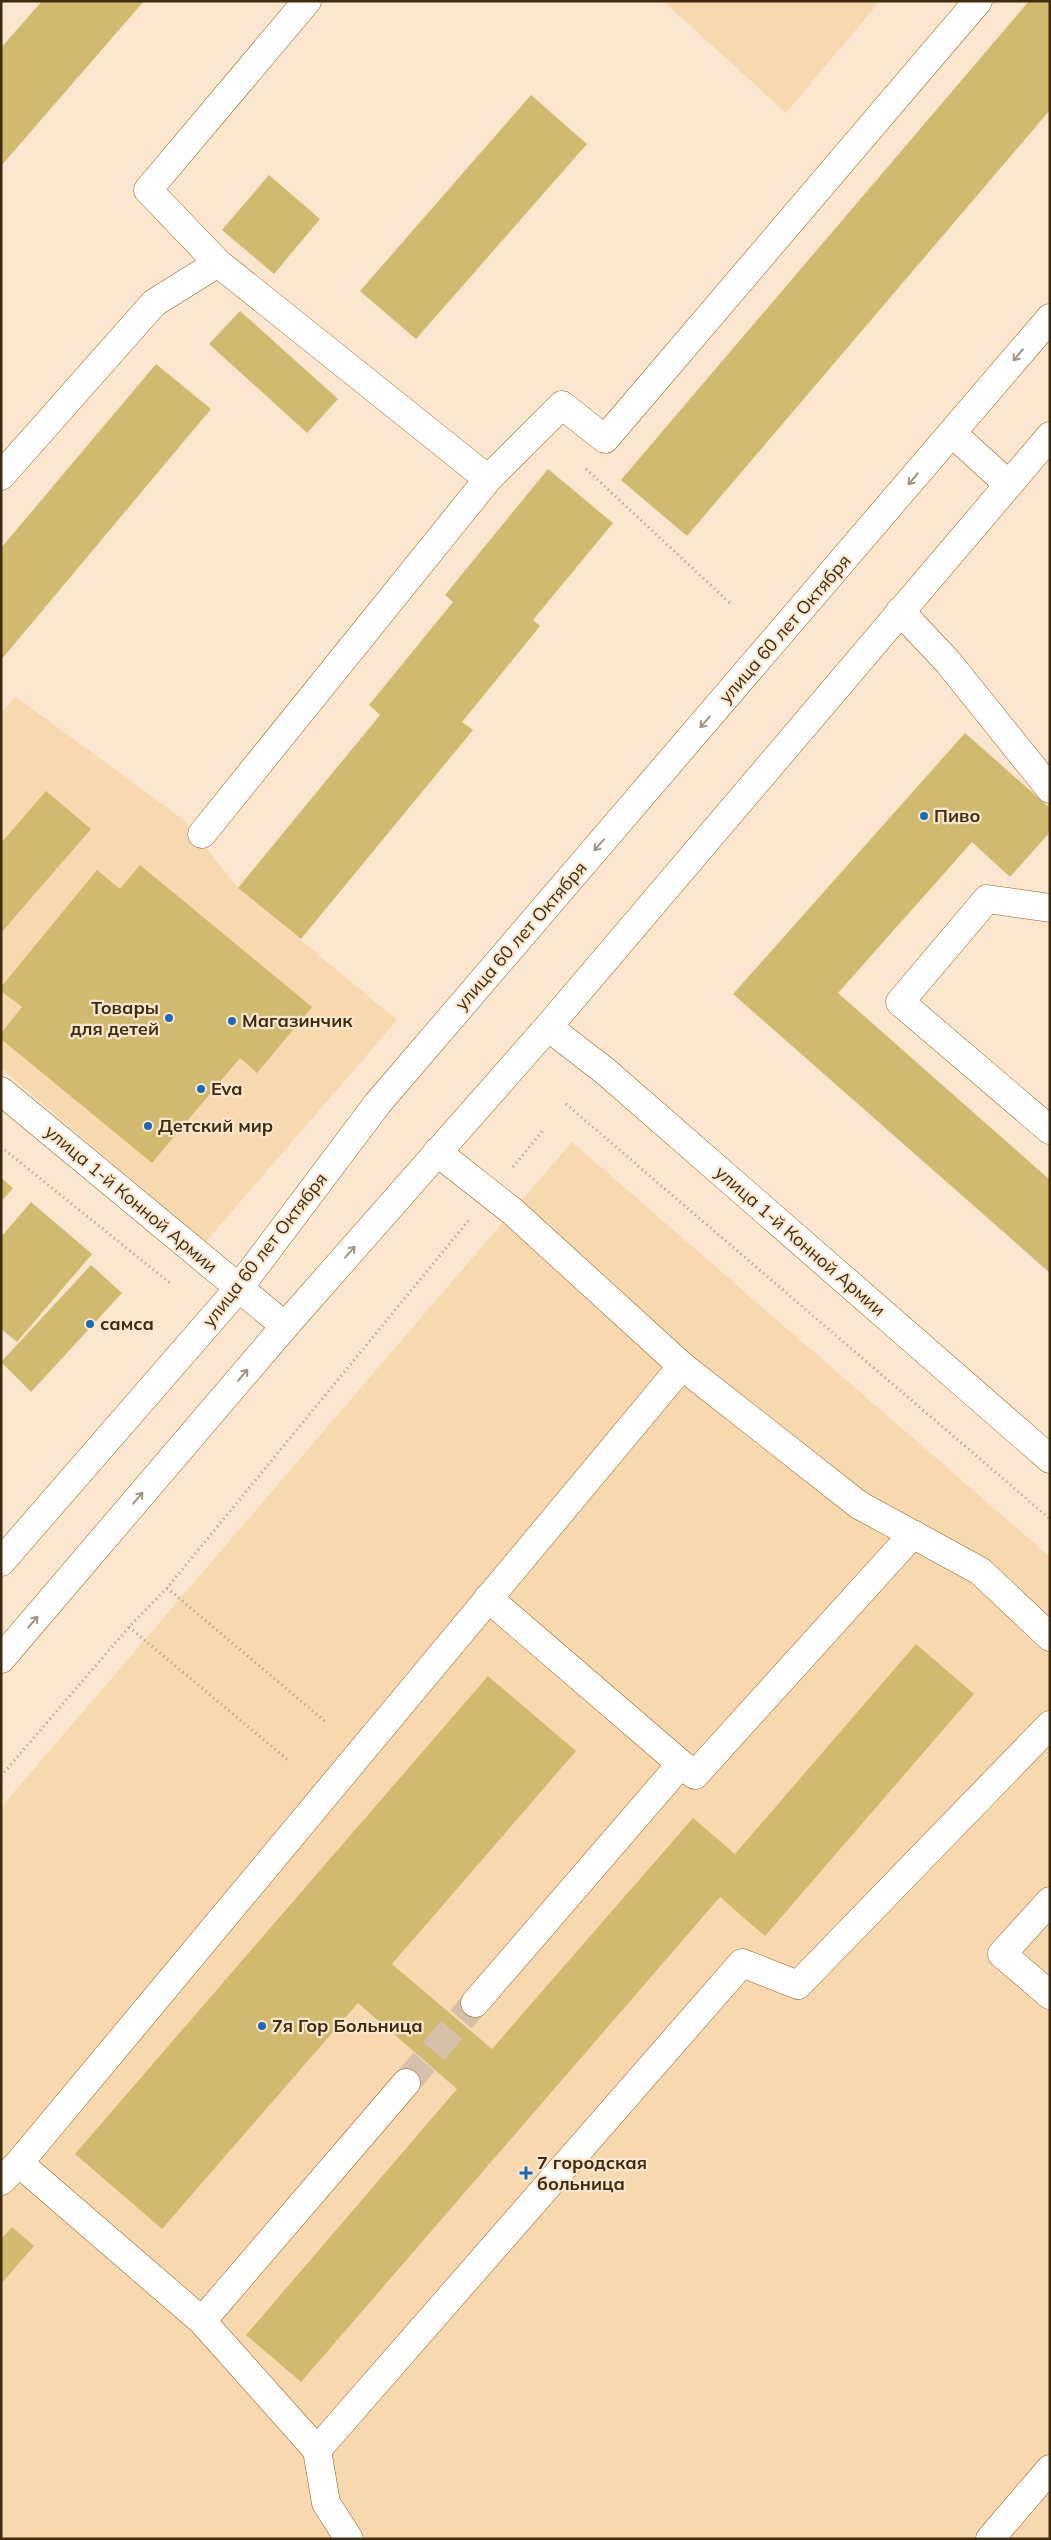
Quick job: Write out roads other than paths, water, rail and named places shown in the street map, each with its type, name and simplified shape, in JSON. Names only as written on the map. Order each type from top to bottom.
[{"type":"main road","points":[[308,1],[148,190],[218,263],[488,479]]},
{"type":"main road","points":[[202,834],[488,479],[562,405],[605,439],[978,1]]},
{"type":"main road","points":[[1,476],[154,303],[218,263]]},
{"type":"main road","name":"улица 60 лет Октября","points":[[1,1562],[238,1289],[378,1103],[1050,318]]},
{"type":"main road","points":[[952,433],[1008,484]]},
{"type":"main road","points":[[1,1659],[285,1326],[548,1027],[1050,436]]},
{"type":"main road","points":[[900,611],[948,662],[1050,789]]},
{"type":"main road","points":[[1050,908],[987,899],[900,1002],[1050,1130]]},
{"type":"main road","name":"улица 1-й Конной Армии","points":[[548,1027],[605,1071],[1050,1459]]},
{"type":"main road","name":"улица 1-й Конной Армии","points":[[1,1091],[184,1240],[238,1289],[285,1326]]},
{"type":"main road","points":[[437,1152],[491,1194],[682,1366],[859,1505],[980,1571],[1050,1637]]},
{"type":"main road","points":[[349,2539],[326,2503],[317,2450],[202,2321],[10,2172],[682,1366]]},
{"type":"main road","points":[[488,1598],[695,1775],[913,1534]]},
{"type":"main road","points":[[317,2450],[742,1963],[798,1985],[1050,1725]]},
{"type":"main road","points":[[475,2003],[681,1764]]},
{"type":"main road","points":[[1050,1902],[1002,1954],[1050,1995]]},
{"type":"main road","points":[[202,2321],[406,2083]]},
{"type":"main road","points":[[990,2539],[1050,2469]]},
{"type":"tunnel","points":[[406,2083],[475,2003]]},
{"type":"place","name":"Пиво","points":[[924,816]]},
{"type":"place","name":"Товары для детей","points":[[169,1018]]},
{"type":"place","name":"Магазинчик","points":[[232,1021]]},
{"type":"place","name":"Eva","points":[[201,1089]]},
{"type":"place","name":"Детский мир","points":[[148,1126]]},
{"type":"place","name":"самса","points":[[90,1324]]},
{"type":"place","name":"7я Гор Больница","points":[[262,2026]]},
{"type":"place","name":"7 городская больница","points":[[526,2173]]}]
